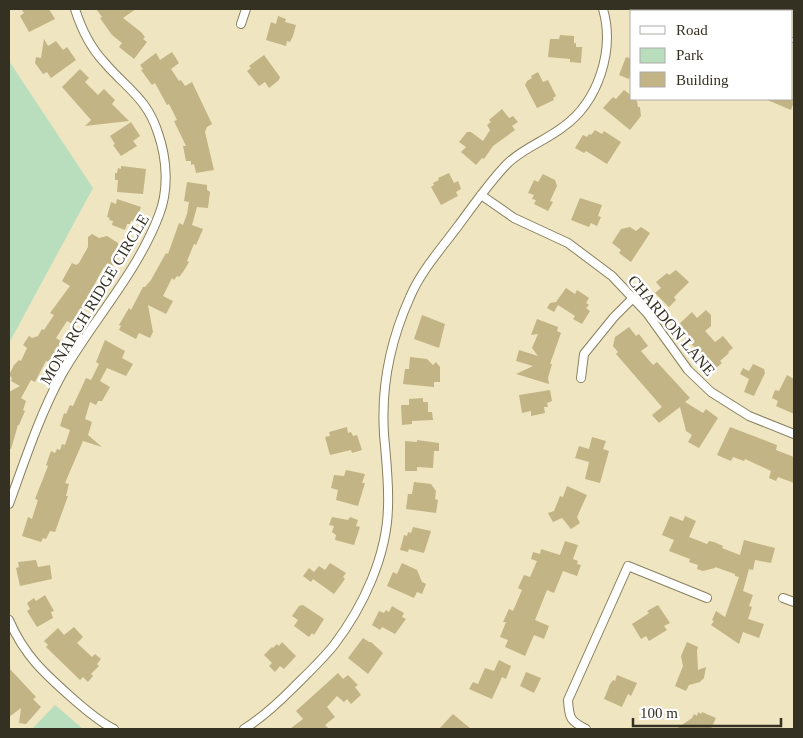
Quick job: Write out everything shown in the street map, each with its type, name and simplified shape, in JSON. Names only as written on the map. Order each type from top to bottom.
[{"type":"street","name":"MONARCH RIDGE CIRCLE","points":[[9,504],[44,413],[62,374],[143,249],[160,215],[164,192],[164,158],[153,120],[139,97],[96,52],[84,32],[75,9]]},
{"type":"street","points":[[241,24],[246,9]]},
{"type":"street","points":[[244,729],[265,715],[321,660],[344,630],[364,597],[382,545],[388,508],[384,411],[386,376],[392,347],[410,297],[422,273],[507,164],[542,139],[565,126],[588,100],[599,76],[605,56],[607,36],[603,9]]},
{"type":"street","name":"CHARDON LANE","points":[[481,195],[514,218],[576,248],[612,276],[634,297],[647,313],[688,370],[711,392],[749,416],[794,434]]},
{"type":"street","points":[[581,378],[584,354],[614,317],[634,297]]},
{"type":"street","points":[[586,729],[576,724],[569,716],[568,700],[628,566],[707,598]]},
{"type":"street","points":[[783,598],[794,602]]},
{"type":"street","points":[[9,620],[21,645],[39,668],[95,718],[114,729]]},
{"type":"green space","points":[[9,61],[93,188],[9,343]]},
{"type":"green space","points":[[55,705],[83,729],[32,729]]},
{"type":"building","points":[[21,9],[49,9],[55,19],[29,32],[20,16],[24,13]]},
{"type":"building","points":[[96,9],[136,9],[123,18],[141,32],[145,37],[143,39],[147,42],[134,59],[119,47],[122,43],[112,35]]},
{"type":"building","points":[[278,16],[286,19],[285,22],[296,25],[293,36],[290,42],[287,41],[286,46],[266,40],[271,22],[276,24]]},
{"type":"building","points":[[560,35],[574,36],[576,47],[582,47],[581,63],[570,62],[570,59],[548,57],[550,39],[559,39]]},
{"type":"building","points":[[44,39],[48,46],[56,41],[63,50],[67,47],[76,60],[51,78],[47,72],[43,74],[35,63],[36,57],[41,58]]},
{"type":"building","points":[[172,52],[179,63],[171,69],[185,86],[192,82],[212,124],[207,127],[205,132],[214,170],[196,173],[194,164],[191,165],[191,161],[186,161],[183,146],[186,146],[174,121],[177,120],[155,83],[152,85],[141,70],[143,69],[140,65],[156,53],[160,60]]},
{"type":"building","points":[[264,55],[280,77],[269,88],[265,82],[259,86],[247,71],[251,68],[249,66]]},
{"type":"building","points":[[626,57],[630,58],[629,79],[619,75]]},
{"type":"building","points":[[80,69],[89,78],[85,82],[98,95],[104,89],[115,100],[112,104],[129,121],[85,126],[91,120],[62,87]]},
{"type":"building","points":[[538,72],[543,82],[548,80],[556,96],[553,98],[554,100],[537,108],[525,85],[532,78],[531,76]]},
{"type":"building","points":[[624,90],[630,94],[630,100],[637,101],[638,107],[640,107],[641,116],[630,130],[603,108],[613,97],[616,99]]},
{"type":"building","points":[[794,99],[791,110],[767,100]]},
{"type":"building","points":[[502,109],[509,118],[513,116],[518,122],[512,126],[515,130],[493,146],[484,159],[482,158],[476,165],[461,152],[466,147],[459,142],[467,132],[471,132],[483,141],[490,130],[487,125],[491,122],[489,120]]},
{"type":"building","points":[[131,122],[140,136],[133,141],[137,146],[121,156],[113,145],[115,144],[110,136]]},
{"type":"building","points":[[595,130],[602,134],[604,131],[621,142],[607,164],[586,151],[584,153],[575,148],[583,135],[587,137]]},
{"type":"building","points":[[121,166],[146,169],[143,194],[117,192],[118,180],[115,180],[115,173],[117,173],[118,168],[121,169]]},
{"type":"building","points":[[449,173],[454,183],[458,181],[461,189],[456,192],[458,196],[441,205],[431,187],[434,185],[433,183],[439,180],[438,178]]},
{"type":"building","points":[[543,174],[555,180],[557,186],[550,201],[553,202],[548,211],[534,204],[536,200],[532,199],[534,195],[528,193],[534,180],[538,182]]},
{"type":"building","points":[[187,182],[207,185],[207,190],[210,192],[208,208],[197,207],[192,225],[203,229],[196,245],[194,244],[187,261],[189,262],[179,277],[177,276],[174,280],[172,278],[163,296],[173,301],[166,314],[148,305],[153,332],[150,338],[139,333],[136,339],[119,330],[121,326],[119,325],[129,308],[131,310],[143,287],[151,280],[166,253],[168,254],[179,223],[183,225],[189,202],[184,201]]},
{"type":"building","points":[[580,198],[602,205],[598,216],[601,217],[597,226],[591,223],[589,227],[571,220]]},
{"type":"building","points":[[117,199],[141,207],[136,222],[131,221],[130,224],[127,224],[125,230],[112,225],[113,221],[107,217],[111,202],[116,204]]},
{"type":"building","points":[[630,227],[636,231],[641,227],[650,233],[631,262],[619,253],[621,250],[612,243],[621,229]]},
{"type":"building","points":[[92,234],[99,238],[107,236],[118,243],[120,247],[115,255],[118,257],[110,270],[104,267],[82,307],[85,309],[74,325],[67,321],[56,338],[64,343],[58,354],[56,353],[49,362],[46,361],[35,382],[31,380],[21,398],[26,401],[23,410],[25,411],[18,425],[11,449],[9,449],[9,392],[20,386],[11,381],[12,378],[9,375],[14,365],[19,360],[21,361],[27,348],[23,345],[29,336],[32,338],[38,336],[54,315],[50,313],[70,286],[62,281],[72,263],[76,265],[79,263],[88,247],[88,237]]},
{"type":"building","points":[[676,270],[689,282],[674,297],[676,300],[669,307],[655,293],[661,288],[656,282],[667,273],[669,275]]},
{"type":"building","points":[[566,288],[575,294],[577,290],[589,298],[586,303],[589,305],[586,308],[590,311],[582,324],[573,319],[575,316],[558,305],[554,312],[547,308],[550,303],[556,302]]},
{"type":"building","points":[[706,310],[711,315],[711,326],[705,331],[715,342],[723,336],[733,348],[716,368],[711,363],[708,366],[697,350],[681,333],[683,332],[678,325],[692,312],[697,318]]},
{"type":"building","points":[[422,315],[445,324],[439,348],[414,339]]},
{"type":"building","points":[[537,319],[558,327],[557,331],[561,333],[550,364],[552,364],[548,378],[549,384],[516,374],[533,366],[516,361],[519,350],[538,356],[532,348],[538,334],[531,335]]},
{"type":"building","points":[[629,327],[636,336],[639,334],[648,346],[641,351],[653,365],[657,362],[690,398],[685,402],[703,413],[706,409],[718,418],[699,448],[688,442],[692,435],[686,431],[680,407],[659,423],[652,415],[662,407],[616,354],[618,352],[613,346],[615,337]]},
{"type":"building","points":[[105,340],[125,351],[122,358],[133,364],[126,376],[107,368],[100,381],[110,387],[102,401],[98,401],[96,405],[90,402],[85,419],[92,422],[88,435],[102,447],[83,441],[65,483],[69,484],[66,496],[68,496],[55,532],[50,531],[46,539],[43,538],[41,542],[22,536],[28,517],[32,519],[38,500],[35,499],[48,466],[46,465],[51,451],[55,453],[57,449],[60,450],[62,444],[65,445],[70,430],[60,426],[64,413],[66,414],[70,405],[73,406],[86,378],[91,380],[99,364],[96,362]]},
{"type":"building","points":[[410,357],[427,359],[433,365],[436,362],[440,367],[440,382],[434,382],[434,387],[403,384],[405,369],[409,369]]},
{"type":"building","points":[[753,364],[764,369],[765,373],[754,396],[744,392],[749,379],[740,374],[743,368],[749,371]]},
{"type":"building","points":[[787,375],[794,379],[794,414],[776,406],[778,401],[772,398],[775,390],[779,391]]},
{"type":"building","points":[[550,390],[552,401],[547,403],[548,407],[544,407],[545,413],[531,416],[531,411],[522,413],[519,395]]},
{"type":"building","points":[[423,398],[423,402],[428,402],[428,412],[432,412],[433,420],[412,421],[412,424],[402,425],[401,405],[409,405],[409,399]]},
{"type":"building","points":[[347,427],[348,433],[351,432],[353,436],[357,435],[362,450],[352,453],[351,450],[330,455],[325,437],[330,436],[329,432]]},
{"type":"building","points":[[730,427],[777,445],[776,450],[794,457],[794,483],[778,477],[776,481],[769,478],[771,471],[745,459],[744,461],[733,457],[731,461],[717,455]]},
{"type":"building","points":[[592,437],[606,441],[603,449],[609,451],[600,483],[585,479],[589,462],[575,458],[579,446],[589,449]]},
{"type":"building","points":[[417,440],[439,443],[439,451],[434,451],[433,468],[417,467],[417,471],[405,471],[405,441],[417,442]]},
{"type":"building","points":[[346,470],[365,474],[362,483],[365,483],[358,506],[336,500],[338,490],[331,488],[334,475],[344,476]]},
{"type":"building","points":[[414,482],[431,484],[436,491],[435,499],[438,500],[436,513],[406,509],[408,494],[412,494]]},
{"type":"building","points":[[567,486],[587,495],[577,517],[580,523],[571,529],[562,518],[553,522],[548,513],[554,511],[560,496],[563,497]]},
{"type":"building","points":[[670,516],[683,521],[685,516],[696,521],[689,537],[707,544],[709,541],[714,542],[723,546],[722,548],[740,555],[744,540],[775,548],[771,563],[755,560],[753,570],[749,569],[743,591],[753,595],[749,606],[752,607],[748,619],[764,624],[759,638],[743,632],[739,644],[711,625],[716,611],[725,617],[739,577],[715,567],[703,571],[697,569],[698,565],[689,562],[690,559],[669,551],[674,540],[662,535]]},
{"type":"building","points":[[332,517],[348,520],[350,517],[358,520],[356,526],[360,527],[354,545],[335,540],[336,535],[332,532],[334,526],[329,525]]},
{"type":"building","points":[[413,527],[431,531],[424,553],[409,549],[408,552],[400,550],[404,535],[407,536],[408,532],[411,533]]},
{"type":"building","points":[[565,541],[578,545],[573,559],[578,561],[577,564],[581,565],[577,576],[563,571],[554,593],[547,590],[535,620],[549,626],[544,639],[534,635],[525,656],[505,647],[508,640],[500,637],[506,622],[503,622],[509,609],[513,611],[522,590],[518,588],[524,575],[530,577],[537,561],[531,559],[533,552],[540,554],[541,549],[560,555]]},
{"type":"building","points":[[36,560],[38,567],[50,565],[52,579],[20,586],[16,568],[19,567],[18,562]]},
{"type":"building","points":[[330,563],[346,573],[343,577],[345,579],[334,594],[313,579],[311,582],[303,576],[309,568],[314,572],[319,566],[325,570]]},
{"type":"building","points":[[402,563],[417,570],[422,582],[426,584],[422,594],[417,592],[414,598],[387,586],[393,572],[397,574]]},
{"type":"building","points":[[45,595],[54,611],[51,612],[53,618],[37,627],[27,611],[30,609],[27,603],[34,598],[36,601]]},
{"type":"building","points":[[303,605],[324,619],[314,635],[312,633],[309,637],[294,626],[298,620],[292,616],[299,606]]},
{"type":"building","points":[[658,605],[670,623],[664,626],[667,630],[649,641],[646,636],[641,639],[632,624],[649,613],[647,611]]},
{"type":"building","points":[[392,606],[404,613],[402,617],[406,619],[395,634],[382,627],[380,630],[372,625],[379,611],[384,613],[386,610],[389,612]]},
{"type":"building","points":[[74,627],[83,637],[77,643],[92,657],[95,654],[101,659],[97,664],[99,666],[91,674],[93,676],[88,682],[83,677],[80,680],[46,647],[48,645],[44,641],[58,628],[64,635]]},
{"type":"building","points":[[363,638],[371,642],[383,653],[368,674],[348,658]]},
{"type":"building","points":[[282,642],[296,656],[284,669],[280,666],[275,672],[269,666],[272,663],[264,655],[272,647],[277,644],[279,646]]},
{"type":"building","points":[[687,642],[698,647],[698,670],[706,667],[704,678],[700,682],[689,685],[686,691],[675,686],[683,666],[681,656]]},
{"type":"building","points":[[499,660],[511,666],[506,679],[502,677],[492,699],[469,689],[473,682],[478,684],[485,668],[494,671]]},
{"type":"building","points":[[9,668],[36,697],[33,699],[41,707],[26,724],[19,723],[21,708],[9,717]]},
{"type":"building","points":[[526,672],[541,678],[534,693],[520,686]]},
{"type":"building","points":[[338,673],[343,679],[348,675],[358,685],[355,687],[361,695],[351,704],[347,699],[344,702],[337,696],[327,707],[335,717],[325,725],[329,729],[290,729],[303,719],[296,711]]},
{"type":"building","points":[[617,675],[637,683],[631,696],[628,694],[622,707],[604,699],[610,684],[613,680],[615,681]]},
{"type":"building","points":[[698,712],[716,718],[711,729],[676,729],[692,718],[694,714],[697,716]]},
{"type":"building","points":[[453,714],[471,729],[439,729]]}]
